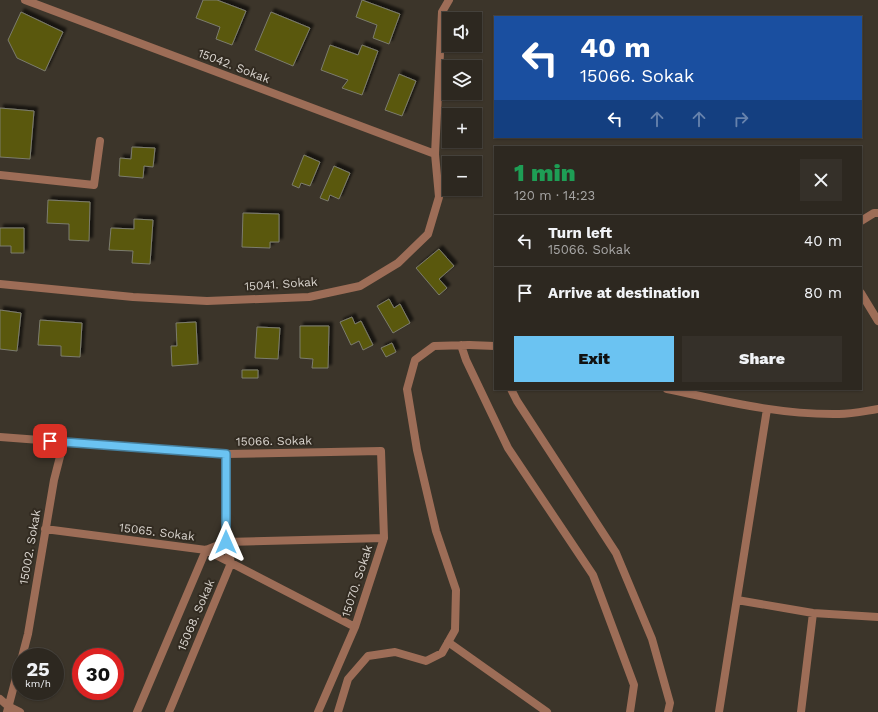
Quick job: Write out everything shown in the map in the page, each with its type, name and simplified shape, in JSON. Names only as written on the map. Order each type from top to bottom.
[{"type":"street","name":"15042. Sokak","points":[[25,0],[435,154]]},
{"type":"street","name":"15041. Sokak","points":[[0,284],[207,301],[309,297],[360,286],[398,263],[428,234],[439,197],[435,154],[442,12],[449,0]]},
{"type":"street","points":[[0,175],[94,185],[100,141]]},
{"type":"street","points":[[862,220],[874,213],[878,213]]},
{"type":"street","points":[[862,295],[878,321]]},
{"type":"street","points":[[465,345],[466,360],[508,448],[592,575],[634,685],[630,712]]},
{"type":"street","points":[[338,712],[348,679],[368,656],[395,652],[426,661],[442,653],[455,630],[456,590],[436,531],[417,450],[407,388],[415,360],[434,346],[494,346]]},
{"type":"street","points":[[512,390],[517,401],[616,553],[652,639],[670,703],[668,712]]},
{"type":"street","points":[[672,390],[792,413],[840,414],[878,409]]},
{"type":"street","points":[[719,712],[767,409]]},
{"type":"street","name":"15066. Sokak","points":[[0,438],[64,441],[226,454],[381,451]]},
{"type":"street","name":"15002. Sokak","points":[[24,648],[28,634],[54,480],[64,441]]},
{"type":"street","name":"15070. Sokak","points":[[318,712],[355,627],[384,538],[381,451]]},
{"type":"street","points":[[226,454],[226,542],[231,563]]},
{"type":"street","name":"15065. Sokak","points":[[45,529],[206,550],[226,542],[384,538]]},
{"type":"street","points":[[206,550],[355,627]]},
{"type":"street","name":"15068. Sokak","points":[[137,712],[206,550]]},
{"type":"street","name":"15068. Sokak","points":[[169,712],[231,563]]},
{"type":"street","points":[[737,600],[813,613],[878,617]]},
{"type":"street","points":[[801,712],[813,613]]},
{"type":"street","points":[[448,642],[547,712]]},
{"type":"street","name":"15002. Sokak","points":[[8,709],[12,693]]},
{"type":"street","points":[[0,699],[8,709],[20,712]]},
{"type":"building","points":[[203,0],[217,0],[246,11],[232,45],[216,39],[220,27],[196,18]]},
{"type":"building","points":[[362,0],[400,14],[389,44],[373,38],[377,25],[356,17]]},
{"type":"building","points":[[21,12],[63,32],[45,71],[17,58],[8,40]]},
{"type":"building","points":[[271,12],[310,28],[293,66],[255,50]]},
{"type":"building","points":[[330,45],[358,55],[362,45],[378,51],[362,95],[342,88],[348,80],[321,70]]},
{"type":"building","points":[[399,74],[416,81],[402,116],[385,110]]},
{"type":"building","points":[[0,108],[34,111],[30,159],[0,157]]},
{"type":"building","points":[[132,147],[155,148],[153,167],[144,166],[143,178],[119,176],[120,158],[131,159]]},
{"type":"building","points":[[304,155],[320,162],[310,186],[301,183],[299,188],[292,185]]},
{"type":"building","points":[[334,166],[350,173],[339,199],[330,195],[328,201],[320,198]]},
{"type":"building","points":[[48,200],[90,202],[89,241],[69,240],[69,224],[47,223]]},
{"type":"building","points":[[243,213],[279,214],[279,242],[270,242],[270,248],[242,247]]},
{"type":"building","points":[[134,219],[153,220],[150,264],[132,263],[133,251],[109,250],[111,228],[134,229]]},
{"type":"building","points":[[0,228],[24,228],[24,253],[11,253],[11,246],[0,246]]},
{"type":"building","points":[[439,249],[454,266],[439,279],[447,288],[439,295],[416,268]]},
{"type":"building","points":[[389,299],[394,308],[400,304],[410,323],[393,333],[377,306]]},
{"type":"building","points":[[0,310],[21,313],[17,351],[0,349]]},
{"type":"building","points":[[352,317],[355,324],[361,321],[373,345],[363,350],[359,341],[351,345],[340,322]]},
{"type":"building","points":[[40,320],[82,323],[80,357],[61,356],[61,346],[38,345]]},
{"type":"building","points":[[196,322],[198,364],[172,366],[171,346],[177,346],[176,323]]},
{"type":"building","points":[[300,326],[329,326],[328,368],[312,368],[313,359],[300,358]]},
{"type":"building","points":[[257,327],[280,328],[278,359],[255,358]]},
{"type":"building","points":[[392,343],[396,352],[386,357],[381,348]]},
{"type":"building","points":[[242,370],[258,370],[258,378],[242,378]]},
{"type":"route","points":[[50,441],[226,454],[226,542]]}]
